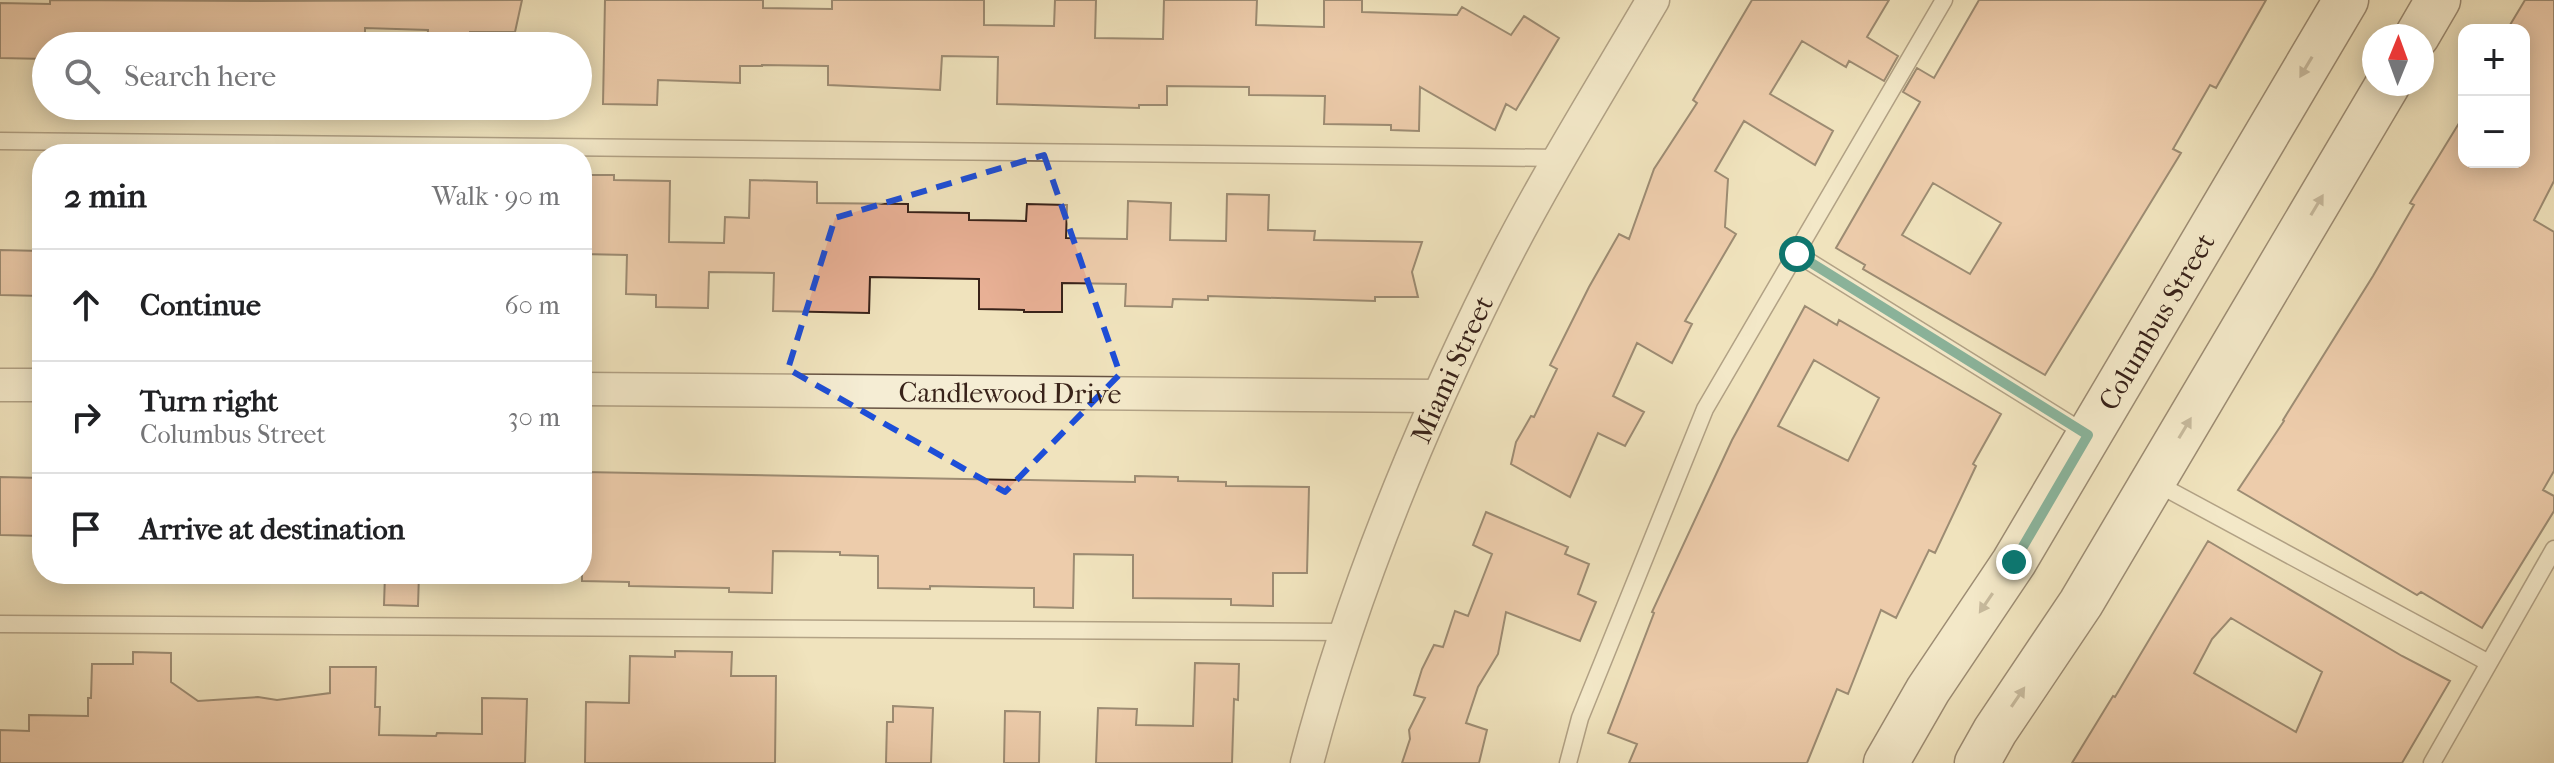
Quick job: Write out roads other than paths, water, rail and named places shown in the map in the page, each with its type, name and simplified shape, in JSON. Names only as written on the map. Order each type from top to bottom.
[{"type":"main road","name":"Columbus Street","points":[[1886,763],[1928,690],[2014,562],[2346,0]]},
{"type":"main road","points":[[2424,24],[2438,0]]},
{"type":"main road","points":[[1977,763],[2081,603],[2381,96]]},
{"type":"street","name":"Miami Street","points":[[1307,763],[1346,632],[1384,525],[1438,396],[1495,276],[1653,0]]},
{"type":"street","points":[[0,385],[32,385]]},
{"type":"street","name":"Candlewood Drive","points":[[592,389],[1438,396]]},
{"type":"lane","points":[[1568,763],[1580,718],[1705,409],[1944,0]]},
{"type":"lane","points":[[0,141],[275,144]]},
{"type":"lane","points":[[592,147],[1560,158]]},
{"type":"lane","points":[[1797,254],[2088,435]]},
{"type":"lane","points":[[2153,482],[2489,663]]},
{"type":"lane","points":[[2432,763],[2554,549]]},
{"type":"lane","points":[[0,624],[1346,632]]}]
